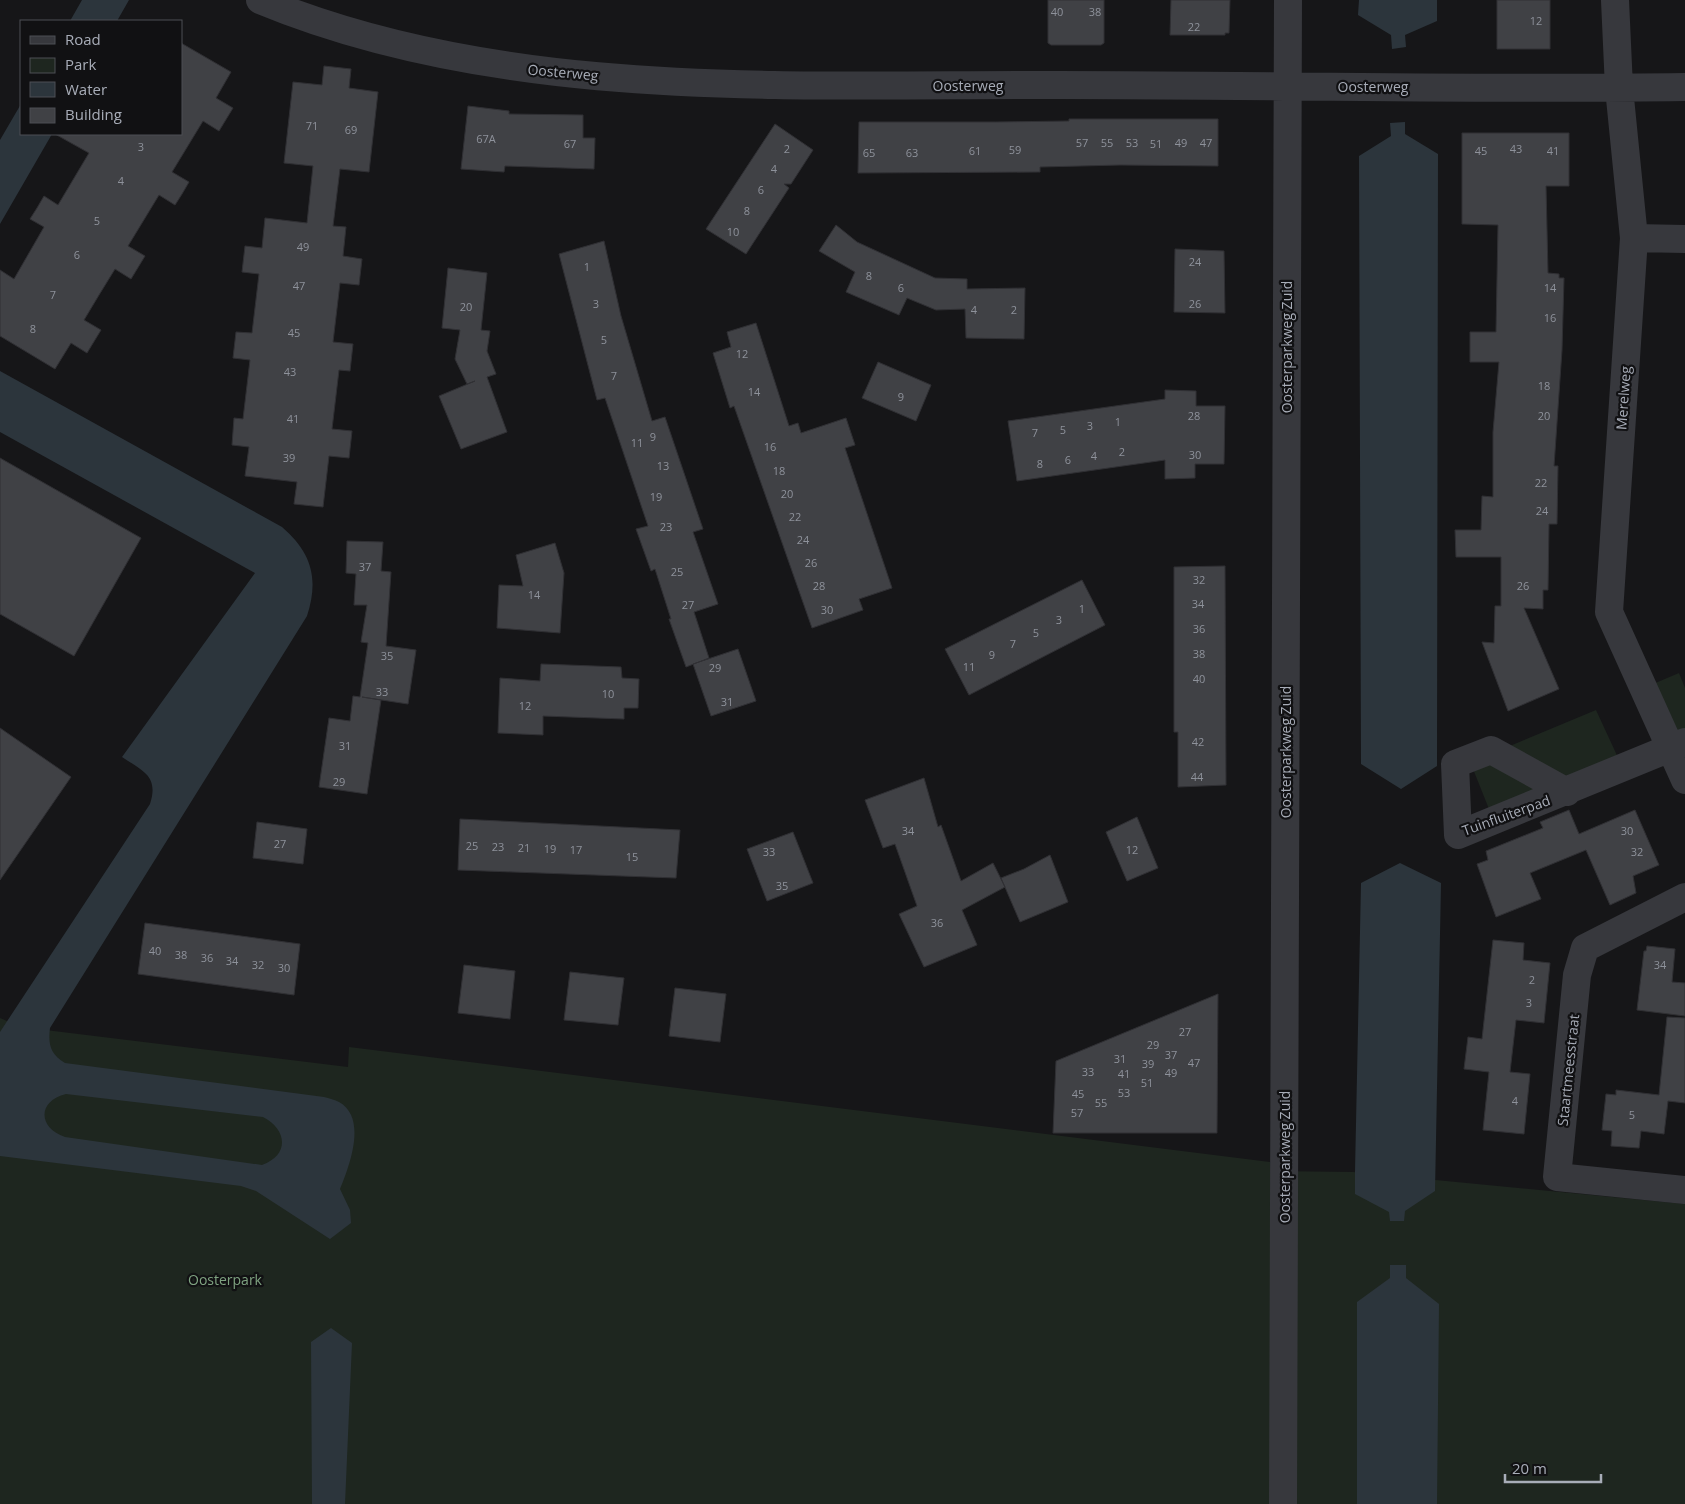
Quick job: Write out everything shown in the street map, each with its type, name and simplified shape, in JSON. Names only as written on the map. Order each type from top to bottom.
[{"type":"street","name":"Oosterweg","points":[[260,0],[294,14],[406,45],[476,61],[553,72],[763,84],[1619,88],[1685,86]]},
{"type":"street","name":"Oosterparkweg Zuid","points":[[1283,1504],[1288,0]]},
{"type":"street","name":"Merelweg","points":[[1615,0],[1619,88],[1634,238],[1609,612],[1678,745],[1685,780]]},
{"type":"street","points":[[1634,238],[1685,239]]},
{"type":"street","name":"Tuinfluiterpad","points":[[1567,792],[1678,745]]},
{"type":"street","name":"Staartmeesstraat","points":[[1685,897],[1585,948],[1577,975],[1558,1177],[1685,1190]]},
{"type":"green space","points":[[1679,673],[1685,688],[1685,738],[1678,741],[1653,684]]},
{"type":"green space","points":[[1596,710],[1621,764],[1576,784],[1505,748]]},
{"type":"green space","points":[[1487,756],[1559,791],[1493,819],[1471,764]]},
{"type":"green space","name":"Oosterpark","points":[[0,1018],[21,1027],[348,1067],[349,1047],[1270,1162],[1271,1171],[1353,1172],[1685,1204],[1685,1504],[0,1504]]},
{"type":"water","points":[[82,0],[129,0],[118,20],[71,20]]},
{"type":"water","points":[[1359,0],[1437,0],[1437,21],[1405,35],[1406,47],[1392,49],[1391,35],[1358,15]]},
{"type":"water","points":[[20,106],[20,135],[51,135],[0,224],[0,140]]},
{"type":"water","points":[[1405,122],[1405,134],[1438,154],[1437,766],[1401,789],[1361,764],[1359,156],[1391,136],[1390,123]]},
{"type":"water","points":[[0,371],[282,527],[300,547],[306,557],[312,578],[311,603],[307,616],[50,1028],[49,1039],[53,1052],[65,1063],[324,1097],[339,1102],[348,1109],[353,1119],[354,1143],[348,1168],[340,1189],[350,1210],[351,1223],[330,1239],[256,1191],[241,1186],[0,1156],[0,1032],[150,804],[152,795],[151,781],[147,775],[122,757],[255,573],[0,432]],"holes":[[[66,1094],[263,1117],[277,1128],[282,1142],[281,1149],[277,1155],[271,1161],[262,1165],[65,1137],[56,1133],[50,1127],[44,1115],[50,1102]]]},
{"type":"water","points":[[1400,863],[1441,883],[1435,1191],[1405,1211],[1404,1221],[1390,1221],[1389,1212],[1355,1194],[1361,883]]},
{"type":"water","points":[[1390,1265],[1406,1265],[1406,1278],[1439,1304],[1437,1504],[1357,1504],[1357,1302],[1390,1278]]},
{"type":"water","points":[[331,1328],[352,1343],[345,1504],[312,1504],[311,1342]]},
{"type":"building","points":[[1048,0],[1104,0],[1104,43],[1101,45],[1051,45],[1048,43]]},
{"type":"building","points":[[1171,0],[1230,0],[1229,33],[1225,33],[1225,35],[1170,35]]},
{"type":"building","points":[[1497,0],[1550,0],[1550,49],[1497,49]]},
{"type":"building","points":[[182,44],[231,72],[216,98],[233,108],[219,131],[203,121],[172,172],[189,182],[182,194],[175,205],[159,195],[128,246],[145,256],[131,279],[115,269],[84,320],[101,330],[87,353],[71,343],[55,369],[0,336],[0,270],[14,279],[44,227],[30,219],[44,196],[58,205],[89,153],[57,135],[182,135]]},
{"type":"building","points":[[324,66],[351,69],[349,88],[378,92],[369,172],[340,169],[333,226],[346,227],[343,256],[362,259],[359,285],[340,283],[333,342],[353,344],[350,371],[339,370],[332,429],[352,431],[349,458],[329,456],[323,507],[294,504],[297,482],[245,476],[249,447],[232,445],[234,418],[243,419],[250,360],[233,358],[236,332],[252,333],[259,274],[242,272],[245,246],[262,248],[265,218],[307,223],[313,166],[284,163],[293,82],[322,85]]},
{"type":"building","points":[[468,106],[509,111],[509,114],[583,115],[583,138],[595,138],[594,169],[505,166],[504,172],[461,169]]},
{"type":"building","points":[[1069,119],[1218,119],[1218,166],[1120,165],[1040,167],[1040,172],[858,173],[859,122],[1069,121]]},
{"type":"building","points":[[775,124],[813,150],[791,184],[784,184],[789,188],[746,254],[706,229]]},
{"type":"building","points":[[1462,133],[1569,133],[1569,186],[1546,186],[1548,273],[1559,274],[1559,278],[1564,278],[1562,350],[1554,466],[1558,466],[1557,524],[1549,524],[1548,590],[1543,590],[1543,609],[1524,608],[1559,689],[1508,711],[1482,642],[1494,643],[1495,606],[1501,606],[1501,557],[1456,557],[1455,530],[1481,530],[1482,496],[1493,497],[1493,432],[1499,362],[1470,362],[1470,332],[1496,332],[1498,225],[1462,224]]},
{"type":"building","points":[[836,225],[857,242],[935,278],[967,279],[967,289],[1025,288],[1024,339],[966,338],[965,309],[936,310],[907,298],[899,315],[846,292],[855,272],[819,251]]},
{"type":"building","points":[[604,241],[621,316],[652,421],[665,417],[703,529],[693,532],[718,604],[694,612],[709,658],[686,667],[669,619],[671,619],[655,569],[651,571],[636,529],[648,526],[605,398],[597,400],[559,254]]},
{"type":"building","points":[[1175,249],[1224,251],[1225,313],[1174,312]]},
{"type":"building","points":[[448,268],[487,273],[481,330],[490,331],[487,351],[496,374],[487,377],[507,432],[461,449],[439,396],[475,381],[467,384],[455,359],[460,330],[442,328]]},
{"type":"building","points":[[756,323],[789,426],[798,423],[801,433],[846,418],[855,445],[845,448],[892,588],[859,599],[863,610],[812,628],[734,406],[730,408],[713,353],[731,347],[727,332]]},
{"type":"building","points":[[878,362],[931,385],[916,421],[862,398]]},
{"type":"building","points":[[1165,390],[1196,391],[1196,406],[1225,406],[1224,464],[1195,464],[1195,478],[1165,479],[1165,460],[1017,481],[1008,421],[1165,399]]},
{"type":"building","points":[[0,458],[141,538],[74,656],[0,614]]},
{"type":"building","points":[[347,541],[383,542],[381,571],[391,572],[386,646],[416,650],[408,704],[362,697],[381,700],[367,794],[319,787],[329,718],[350,721],[353,696],[360,697],[368,643],[361,642],[367,605],[354,605],[356,574],[346,573]]},
{"type":"building","points":[[555,543],[564,573],[560,633],[497,628],[499,585],[523,586],[516,555]]},
{"type":"building","points":[[1225,566],[1226,785],[1178,787],[1178,732],[1174,732],[1174,567]]},
{"type":"building","points":[[1082,580],[1105,625],[969,695],[945,649]]},
{"type":"building","points":[[738,649],[756,701],[711,716],[693,664]]},
{"type":"building","points":[[541,664],[621,667],[622,678],[639,679],[638,708],[624,708],[624,719],[543,716],[543,735],[498,733],[500,678],[540,681]]},
{"type":"building","points":[[0,728],[71,777],[0,880]]},
{"type":"building","points":[[924,778],[938,827],[941,825],[961,881],[993,863],[1005,887],[962,910],[977,945],[924,967],[899,914],[917,906],[895,844],[883,848],[865,800]]},
{"type":"building","points":[[1569,810],[1579,834],[1635,810],[1659,865],[1633,876],[1636,893],[1610,905],[1586,850],[1530,873],[1541,899],[1496,917],[1477,864],[1488,860],[1486,851],[1543,828],[1540,822]]},
{"type":"building","points":[[1137,817],[1158,868],[1127,881],[1106,832]]},
{"type":"building","points":[[460,819],[680,830],[676,878],[458,870]]},
{"type":"building","points":[[257,822],[307,829],[303,864],[253,858]]},
{"type":"building","points":[[793,832],[813,883],[767,901],[747,849]]},
{"type":"building","points":[[1050,855],[1068,902],[1020,922],[1001,878],[1024,869]]},
{"type":"building","points":[[145,923],[300,944],[294,995],[138,974]]},
{"type":"building","points":[[1493,940],[1524,943],[1523,960],[1550,963],[1544,1023],[1516,1020],[1510,1072],[1530,1074],[1524,1134],[1483,1130],[1489,1072],[1464,1069],[1468,1037],[1482,1039]]},
{"type":"building","points":[[1647,946],[1675,949],[1672,982],[1685,983],[1685,1016],[1637,1010],[1644,951],[1646,951]]},
{"type":"building","points":[[464,965],[515,971],[510,1019],[458,1013]]},
{"type":"building","points":[[570,972],[624,978],[618,1025],[564,1020]]},
{"type":"building","points":[[675,988],[726,994],[720,1042],[669,1036]]},
{"type":"building","points":[[1218,994],[1217,1133],[1053,1133],[1056,1061]]},
{"type":"building","points":[[1667,1017],[1685,1018],[1685,1103],[1668,1101],[1664,1134],[1641,1131],[1639,1148],[1611,1146],[1612,1131],[1602,1130],[1606,1094],[1616,1095],[1616,1090],[1659,1095]]}]
